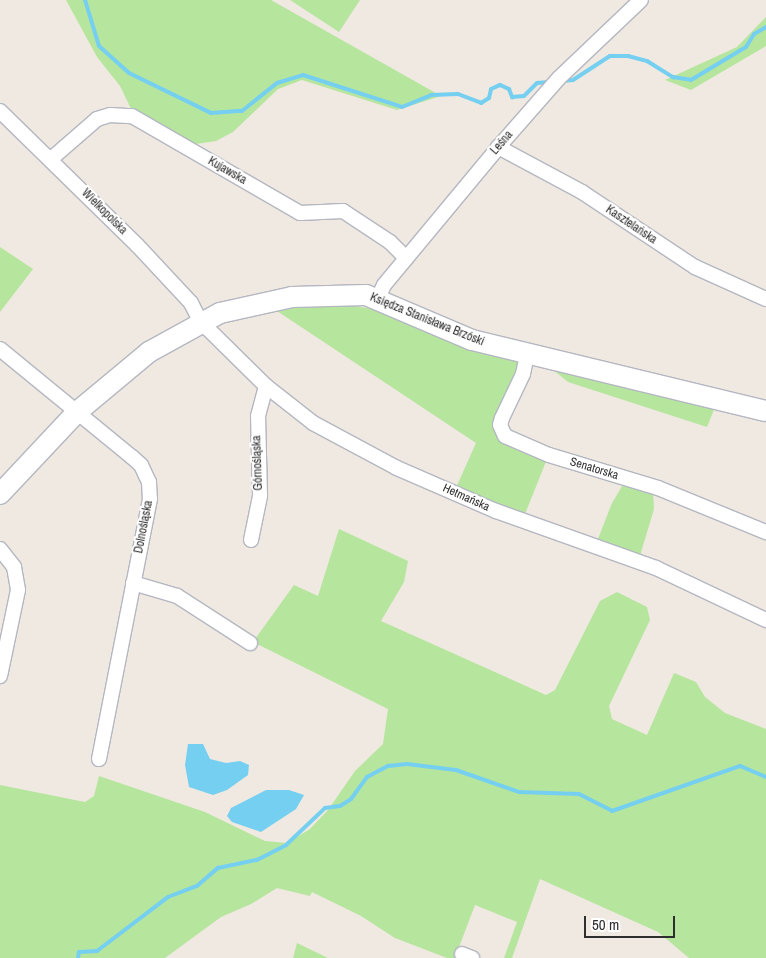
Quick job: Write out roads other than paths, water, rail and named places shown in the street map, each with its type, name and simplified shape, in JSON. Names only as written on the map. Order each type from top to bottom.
[{"type":"street","name":"Leśna","points":[[378,298],[406,258],[498,147],[555,84],[641,0]]},
{"type":"street","name":"Wielkopolska","points":[[0,111],[51,159],[191,303],[200,321]]},
{"type":"street","name":"Kujawska","points":[[51,159],[97,119],[110,115],[132,116],[300,213],[343,212],[390,242],[406,258]]},
{"type":"street","name":"Kasztelańska","points":[[498,147],[582,192],[695,267],[766,298]]},
{"type":"street","name":"Księdza Stanisława Brzóski","points":[[0,494],[77,412],[149,352],[200,321],[240,306],[292,297],[346,294],[378,298],[472,340],[527,355],[766,411]]},
{"type":"street","name":"Hetmańska","points":[[200,321],[266,386],[320,428],[397,468],[553,534],[656,568],[766,620]]},
{"type":"street","name":"Dolnośląska","points":[[0,349],[141,465],[149,482],[150,499],[99,759]]},
{"type":"street","name":"Senatorska","points":[[527,355],[523,374],[500,425],[504,436],[549,455],[666,491],[766,532]]},
{"type":"street","name":"Górnośląska","points":[[251,540],[260,496],[258,416],[266,386]]},
{"type":"street","points":[[0,549],[14,567],[18,579],[17,601],[0,676]]},
{"type":"street","points":[[133,583],[177,596],[250,643]]},
{"type":"water","points":[[188,744],[203,744],[210,759],[226,763],[240,761],[249,765],[248,775],[227,790],[213,795],[189,787],[185,765]]},
{"type":"water","points":[[266,790],[289,790],[304,795],[296,809],[261,832],[232,822],[227,816],[231,808]]},
{"type":"waterway","points":[[85,0],[99,46],[129,73],[211,113],[242,111],[277,83],[303,75],[402,107],[431,95],[458,94],[481,103],[489,98],[491,89],[500,85],[509,89],[512,97],[524,96],[537,83],[549,82]]},
{"type":"waterway","points":[[561,81],[573,80],[610,56],[628,56],[647,61],[673,77],[691,80],[746,47],[754,34],[766,27]]},
{"type":"waterway","points":[[78,958],[79,952],[97,951],[168,897],[197,886],[218,868],[257,860],[286,845],[325,808],[340,806],[351,799],[367,777],[388,766],[407,764],[456,770],[519,792],[579,794],[612,811],[740,766],[766,777]]}]
